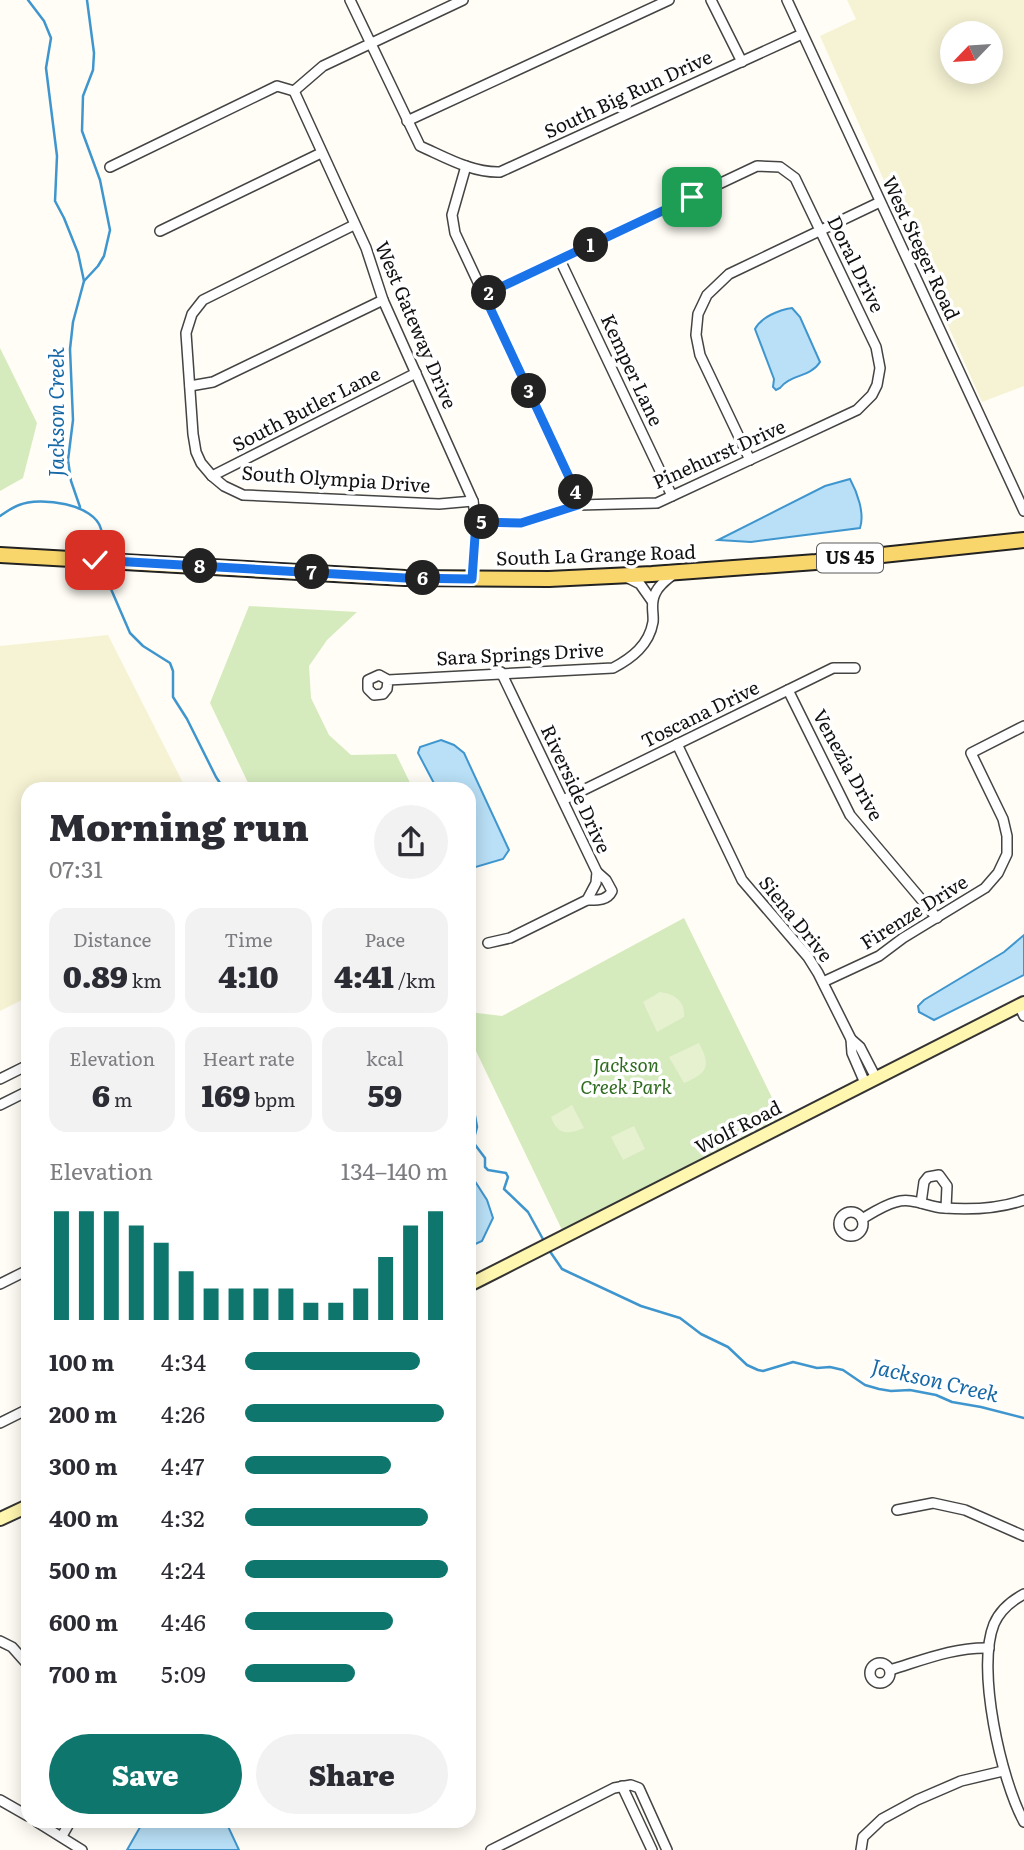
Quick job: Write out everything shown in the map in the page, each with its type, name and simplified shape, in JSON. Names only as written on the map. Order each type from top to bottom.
[{"type":"main road","name":"South La Grange Road","points":[[0,555],[405,578],[549,579],[816,562],[1024,540]]},
{"type":"main road","name":"Wolf Road","points":[[476,1281],[870,1081],[1022,1008]]},
{"type":"main road","points":[[0,1519],[21,1509]]},
{"type":"street","name":"South Big Run Drive","points":[[350,0],[420,146],[466,166],[488,172],[500,172],[802,34]]},
{"type":"street","points":[[110,167],[277,86],[294,91],[323,66],[463,0]]},
{"type":"street","points":[[407,121],[669,0]]},
{"type":"street","points":[[712,0],[742,62]]},
{"type":"street","name":"West Steger Road","points":[[787,0],[1024,511]]},
{"type":"street","name":"West Gateway Drive","points":[[294,91],[375,272],[383,300],[473,500],[476,522],[472,579]]},
{"type":"street","points":[[160,232],[321,153]]},
{"type":"street","points":[[466,166],[453,215],[455,233],[576,492],[578,505]]},
{"type":"street","name":"Doral Drive","points":[[560,260],[757,166],[780,167],[794,178],[876,347],[880,368],[877,385]]},
{"type":"street","points":[[750,460],[700,355],[696,335],[698,314],[706,295],[729,274],[880,202]]},
{"type":"street","name":"South Olympia Drive","points":[[354,225],[203,300],[192,314],[186,333],[196,452],[212,476],[224,486],[243,495],[439,504],[473,500]]},
{"type":"street","points":[[484,295],[560,260]]},
{"type":"street","name":"Kemper Lane","points":[[560,260],[672,496]]},
{"type":"street","points":[[190,386],[213,382],[383,300]]},
{"type":"street","name":"South Butler Lane","points":[[212,476],[416,373]]},
{"type":"street","name":"Pinehurst Drive","points":[[476,522],[521,523],[578,505],[657,503],[857,410],[872,395],[877,385]]},
{"type":"street","points":[[624,576],[640,584],[652,601],[661,584],[675,573]]},
{"type":"street","name":"Sara Springs Drive","points":[[388,680],[613,668],[640,650],[648,638],[653,622],[652,601]]},
{"type":"street","name":"Toscana Drive","points":[[563,800],[833,668],[855,668]]},
{"type":"street","name":"Riverside Drive","points":[[501,672],[597,872],[596,883],[587,900]]},
{"type":"street","name":"Venezia Drive","points":[[788,690],[850,815],[937,918]]},
{"type":"street","name":"Firenze Drive","points":[[823,982],[879,956],[985,888],[998,873],[1007,854],[1007,836],[1003,819],[971,752],[1024,726]]},
{"type":"street","name":"Siena Drive","points":[[677,744],[742,880],[808,957],[851,1039],[852,1053],[870,1081]]},
{"type":"street","points":[[488,943],[510,938],[587,900],[603,900],[609,897],[612,891],[606,880],[597,872]]},
{"type":"street","points":[[0,1079],[21,1068]]},
{"type":"street","points":[[0,1105],[21,1094]]},
{"type":"street","points":[[921,1203],[924,1182],[928,1177],[939,1175],[947,1186],[946,1208]]},
{"type":"street","points":[[862,1219],[896,1201],[946,1208],[997,1208],[1024,1200]]},
{"type":"street","points":[[0,1284],[21,1274]]},
{"type":"street","points":[[0,1423],[21,1412]]},
{"type":"street","points":[[897,1510],[933,1503],[944,1505],[965,1510],[1024,1536]]},
{"type":"street","points":[[1024,1594],[1010,1602],[1001,1612],[993,1629],[989,1648],[994,1729],[1003,1771],[1024,1822]]},
{"type":"street","points":[[0,1641],[12,1647],[21,1657]]},
{"type":"street","points":[[890,1670],[949,1651],[989,1648]]},
{"type":"street","points":[[861,1850],[863,1837],[882,1819],[905,1806],[961,1781],[1003,1771]]},
{"type":"street","points":[[491,1850],[505,1847],[622,1786],[631,1785],[639,1788],[667,1850]]},
{"type":"street","points":[[622,1786],[652,1850]]},
{"type":"street","points":[[0,1800],[21,1812]]},
{"type":"street","points":[[48,1828],[82,1850]]},
{"type":"street","points":[[62,1836],[67,1828]]},
{"type":"shaded area","points":[[847,0],[1024,0],[1024,386],[982,402],[820,36],[856,19]]},
{"type":"shaded area","points":[[108,635],[182,782],[21,782],[21,1000],[0,1011],[0,646]]},
{"type":"green space","points":[[0,348],[37,423],[23,478],[0,491]]},
{"type":"green space","points":[[249,606],[357,612],[327,640],[309,666],[311,698],[329,735],[351,755],[396,754],[410,782],[248,782],[210,703]]},
{"type":"green space","name":"Jackson Creek Park","points":[[684,918],[783,1120],[564,1234],[476,1051],[476,1013],[502,1016]]},
{"type":"green space","points":[[660,992],[670,994],[681,1002],[684,1017],[657,1032],[643,1002]]},
{"type":"green space","points":[[699,1043],[705,1058],[705,1068],[698,1076],[684,1083],[669,1057]]},
{"type":"green space","points":[[572,1105],[584,1128],[564,1132],[556,1127],[551,1117]]},
{"type":"green space","points":[[634,1126],[645,1149],[623,1160],[611,1137]]},
{"type":"water","points":[[792,308],[800,317],[820,362],[811,371],[776,390],[755,329],[771,315]]},
{"type":"water","points":[[850,479],[861,509],[860,528],[751,542],[718,540],[825,486]]},
{"type":"water","points":[[441,740],[464,753],[509,850],[503,859],[476,867],[476,782],[433,782],[418,753],[420,747]]},
{"type":"water","points":[[1024,935],[1024,975],[934,1020],[919,1012],[918,1006],[924,1000],[1004,952]]},
{"type":"water","points":[[476,1183],[487,1200],[493,1218],[482,1241],[476,1244]]},
{"type":"water","points":[[140,1828],[229,1828],[239,1850],[127,1850]]},
{"type":"waterway","points":[[28,0],[44,21],[51,38],[46,68],[57,156],[55,201],[78,253],[84,281]]},
{"type":"waterway","name":"Jackson Creek","points":[[80,507],[71,481],[68,460],[73,420],[70,349],[73,322],[84,281],[104,256],[110,230],[100,180],[82,131],[83,96],[93,70],[94,53],[87,0]]},
{"type":"waterway","points":[[0,516],[28,502],[53,502],[78,508],[97,520],[102,539],[100,556]]},
{"type":"waterway","name":"Jackson Creek","points":[[101,566],[130,633],[143,646],[170,663],[173,671],[173,697],[219,782]]},
{"type":"waterway","name":"Jackson Creek","points":[[476,1122],[476,1131]]},
{"type":"waterway","name":"Jackson Creek","points":[[476,1146],[485,1158],[485,1167],[488,1170],[506,1173],[508,1177],[504,1189],[528,1212],[544,1241]]},
{"type":"waterway","name":"Jackson Creek","points":[[549,1250],[562,1269],[641,1306],[680,1318],[701,1334],[728,1347],[747,1365],[758,1370],[793,1362],[817,1368],[830,1367],[843,1370],[865,1385],[879,1389],[910,1390],[936,1395],[952,1402],[1024,1418]]},
{"type":"route","points":[[95,560],[405,578],[472,579],[476,522],[521,523],[578,505],[576,492],[484,295],[692,197]]}]
